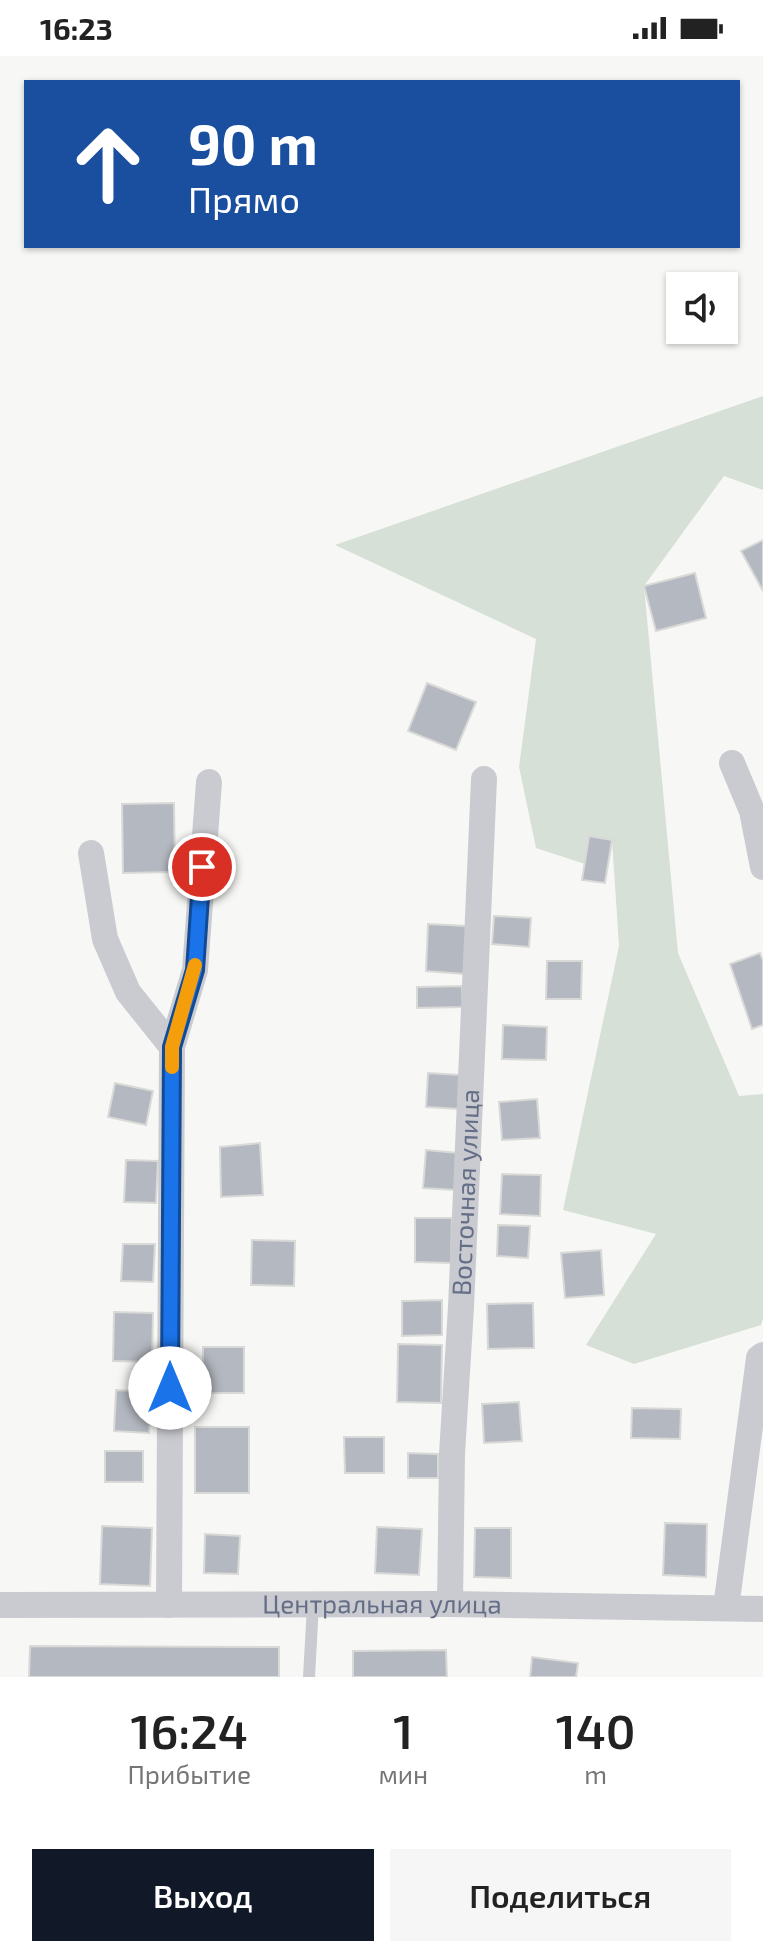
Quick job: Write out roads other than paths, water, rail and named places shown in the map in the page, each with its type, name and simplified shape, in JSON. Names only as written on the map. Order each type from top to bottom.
[{"type":"street","points":[[732,763],[752,811],[763,867]]},
{"type":"street","name":"Восточная улица","points":[[450,1604],[452,1454],[484,779]]},
{"type":"street","points":[[169,1605],[172,1047],[195,970],[209,782]]},
{"type":"street","points":[[91,853],[105,939],[128,992],[172,1047]]},
{"type":"street","points":[[726,1608],[759,1358],[763,1355]]},
{"type":"street","name":"Центральная улица","points":[[0,1605],[450,1604],[763,1609]]},
{"type":"lane","points":[[309,1677],[313,1605]]}]
